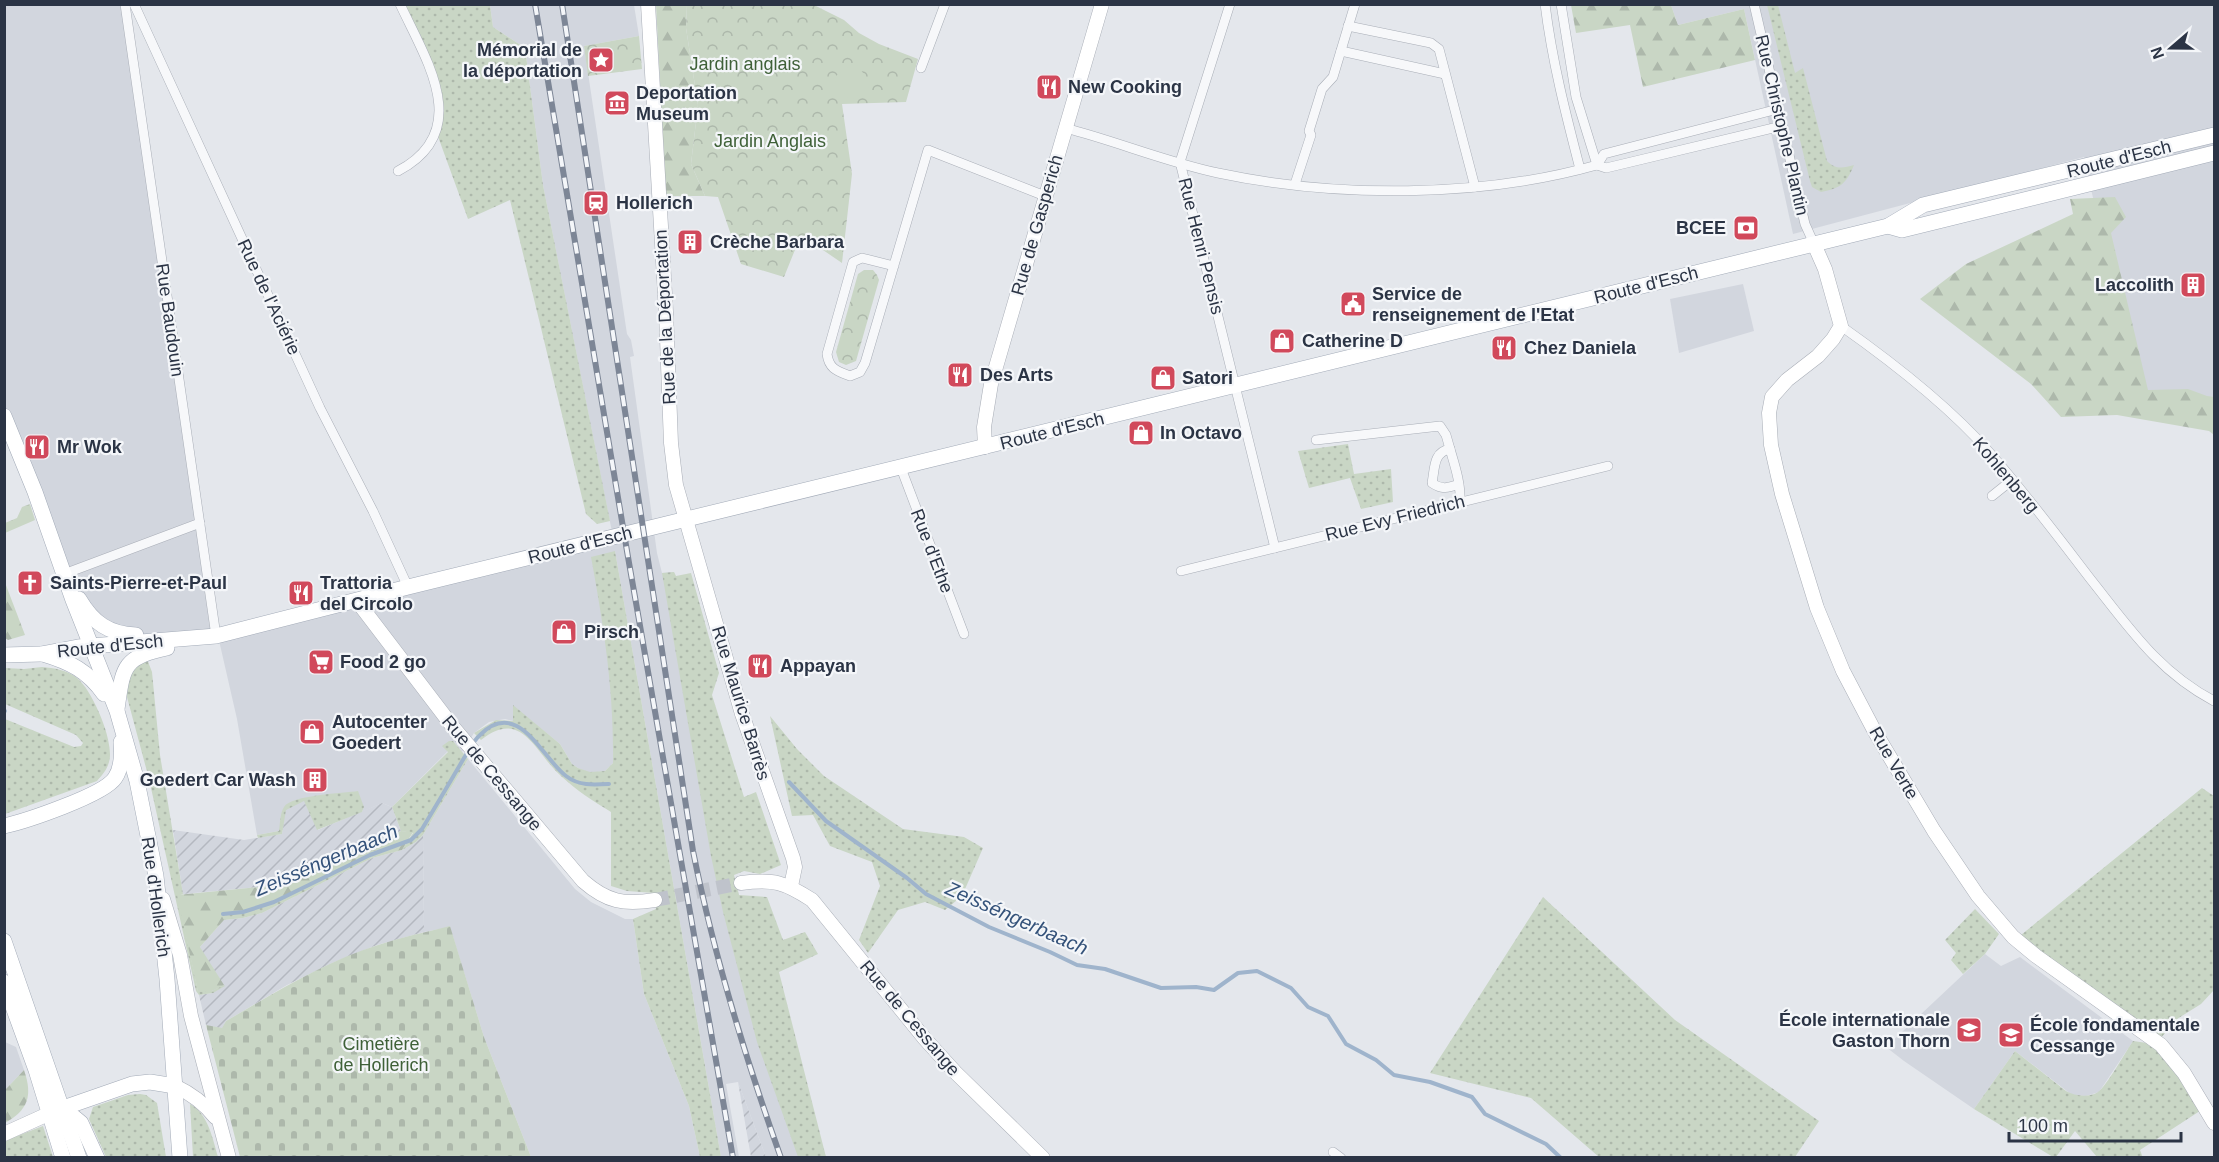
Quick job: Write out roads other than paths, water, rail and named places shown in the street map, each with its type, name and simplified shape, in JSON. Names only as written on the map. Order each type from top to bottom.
[{"type":"main road","name":"Route d'Esch","points":[[5,656],[41,654],[91,646],[216,636],[408,587],[1888,226],[1923,205],[2214,135]]},
{"type":"main road","name":"Route d'Esch","points":[[1888,226],[1902,230],[2214,153]]},
{"type":"main road","points":[[4,416],[117,711]]},
{"type":"main road","name":"Route d'Esch","points":[[64,574],[95,621],[113,632],[136,635],[216,636]]},
{"type":"main road","points":[[4,826],[86,797],[109,785],[116,777],[121,762],[117,711],[121,677],[126,666],[146,652],[216,636]]},
{"type":"main road","points":[[41,654],[63,660],[87,673],[117,711]]},
{"type":"main road","name":"Rue d'Hollerich","points":[[117,711],[137,781],[156,876],[167,979],[180,1158]]},
{"type":"main road","points":[[4,941],[56,1111],[63,1158]]},
{"type":"main road","points":[[4,982],[36,1070],[79,1158]]},
{"type":"main road","points":[[56,1111],[132,1084],[150,1082],[175,1086]]},
{"type":"main road","points":[[56,1111],[81,1123],[97,1158]]},
{"type":"street","name":"Rue Baudouin","points":[[125,4],[216,636]]},
{"type":"street","name":"Rue de l'Aciérie","points":[[134,4],[320,408],[373,511],[408,587]]},
{"type":"street","points":[[398,171],[425,150],[436,130],[440,107],[433,76],[400,4]]},
{"type":"street","name":"Rue de la Déportation","points":[[648,4],[666,312],[671,443],[676,485],[685,520]]},
{"type":"street","points":[[921,68],[945,4]]},
{"type":"street","name":"Rue de Gasperich","points":[[985,447],[987,400],[1102,4]]},
{"type":"street","name":"Rue Henri Pensis","points":[[1230,4],[1180,162],[1275,548]]},
{"type":"street","points":[[1294,184],[1311,135],[1309,131],[1322,89],[1333,77],[1355,4]]},
{"type":"street","points":[[1545,4],[1549,39],[1580,170]]},
{"type":"street","points":[[1561,4],[1576,97],[1597,165]]},
{"type":"street","name":"Rue Christophe Plantin","points":[[1754,4],[1805,224],[1814,244]]},
{"type":"street","points":[[1348,27],[1431,43],[1439,49],[1475,187]]},
{"type":"street","points":[[1341,51],[1445,74]]},
{"type":"street","points":[[1597,165],[1604,154],[1778,109]]},
{"type":"street","points":[[1065,128],[1216,172],[1339,189],[1430,190],[1475,187],[1580,170],[1597,165],[1606,168],[1782,126]]},
{"type":"street","points":[[894,266],[862,258],[853,262],[827,354],[832,370],[850,376],[860,372],[866,363],[928,150],[1045,196]]},
{"type":"street","points":[[1814,244],[1826,269],[1841,326]]},
{"type":"street","name":"Kohlenberg","points":[[1841,326],[1897,368],[1960,423],[1988,451],[2146,650],[2181,681],[2214,701]]},
{"type":"street","name":"Rue Verte","points":[[1841,326],[1818,356],[1787,380],[1772,397],[1769,413],[1771,445],[1782,494],[1817,608],[1843,671],[1875,732],[1934,831],[1978,896],[2013,936],[2036,956],[2161,1045],[2184,1073],[2214,1123]]},
{"type":"street","points":[[1316,440],[1440,426],[1446,435],[1450,449],[1459,484],[1460,502]]},
{"type":"street","points":[[1450,449],[1442,450],[1436,455],[1432,483],[1440,488],[1459,484]]},
{"type":"street","name":"Rue Evy Friedrich","points":[[1182,571],[1608,466]]},
{"type":"street","name":"Rue d'Ethe","points":[[901,468],[964,634]]},
{"type":"street","points":[[1992,496],[2012,480]]},
{"type":"street","name":"Rue Maurice Barrès","points":[[685,520],[742,714],[793,858],[795,867],[791,886]]},
{"type":"street","points":[[64,574],[200,523]]},
{"type":"street","name":"Rue de Cessange","points":[[357,601],[470,748],[583,881],[594,891],[622,903],[655,900]]},
{"type":"street","points":[[156,876],[180,956],[191,1016],[229,1158]]},
{"type":"street","name":"Rue de Cessange","points":[[741,883],[767,881],[791,886],[812,900],[932,1047],[980,1098],[1043,1158]]},
{"type":"street","points":[[167,979],[181,994],[191,1016]]},
{"type":"street","points":[[175,1086],[207,1106],[218,1121]]},
{"type":"street","points":[[4,1134],[56,1111]]},
{"type":"street","points":[[1333,1152],[1341,1158]]},
{"type":"waterway","name":"Zeisséngerbaach","points":[[223,914],[243,912],[274,902],[370,855],[411,840],[422,829],[475,740],[494,725],[506,723],[518,727],[528,734],[557,768],[576,782],[609,784]]},
{"type":"waterway","name":"Zeisséngerbaach","points":[[789,782],[826,821],[926,894],[989,927],[1077,965],[1105,969],[1161,988],[1196,987],[1214,990],[1238,973],[1257,971],[1291,988],[1308,1007],[1328,1016],[1346,1044],[1376,1060],[1394,1075],[1430,1082],[1472,1097],[1485,1114],[1546,1144],[1561,1158]]},
{"type":"tunnel","points":[[655,900],[741,883]]},
{"type":"railway","points":[[535,4],[628,557],[733,1158]]},
{"type":"railway","points":[[562,4],[693,851],[731,1006],[781,1158]]},
{"type":"place","name":"Mémorial de la déportation","points":[[601,60]]},
{"type":"place","name":"New Cooking","points":[[1049,87]]},
{"type":"place","name":"Deportation Museum","points":[[617,103]]},
{"type":"place","name":"Hollerich","points":[[596,203]]},
{"type":"place","name":"BCEE","points":[[1746,228]]},
{"type":"place","name":"Crèche Barbara","points":[[690,242]]},
{"type":"place","name":"Laccolith","points":[[2193,285]]},
{"type":"place","name":"Service de renseignement de l'Etat","points":[[1353,304]]},
{"type":"place","name":"Catherine D","points":[[1282,341]]},
{"type":"place","name":"Chez Daniela","points":[[1504,348]]},
{"type":"place","name":"Des Arts","points":[[960,375]]},
{"type":"place","name":"Satori","points":[[1163,378]]},
{"type":"place","name":"In Octavo","points":[[1141,433]]},
{"type":"place","name":"Mr Wok","points":[[37,447]]},
{"type":"place","name":"Saints-Pierre-et-Paul","points":[[30,583]]},
{"type":"place","name":"Trattoria del Circolo","points":[[301,593]]},
{"type":"place","name":"Pirsch","points":[[564,632]]},
{"type":"place","name":"Food 2 go","points":[[321,662]]},
{"type":"place","name":"Appayan","points":[[760,666]]},
{"type":"place","name":"Autocenter Goedert","points":[[312,732]]},
{"type":"place","name":"Goedert Car Wash","points":[[315,780]]},
{"type":"place","name":"École internationale Gaston Thorn","points":[[1969,1030]]},
{"type":"place","name":"École fondamentale Cessange","points":[[2011,1035]]},
{"type":"park label","name":"Jardin anglais","points":[[745,64]]},
{"type":"park label","name":"Jardin Anglais","points":[[770,141]]},
{"type":"park label","name":"Cimetière de Hollerich","points":[[381,1054]]}]
